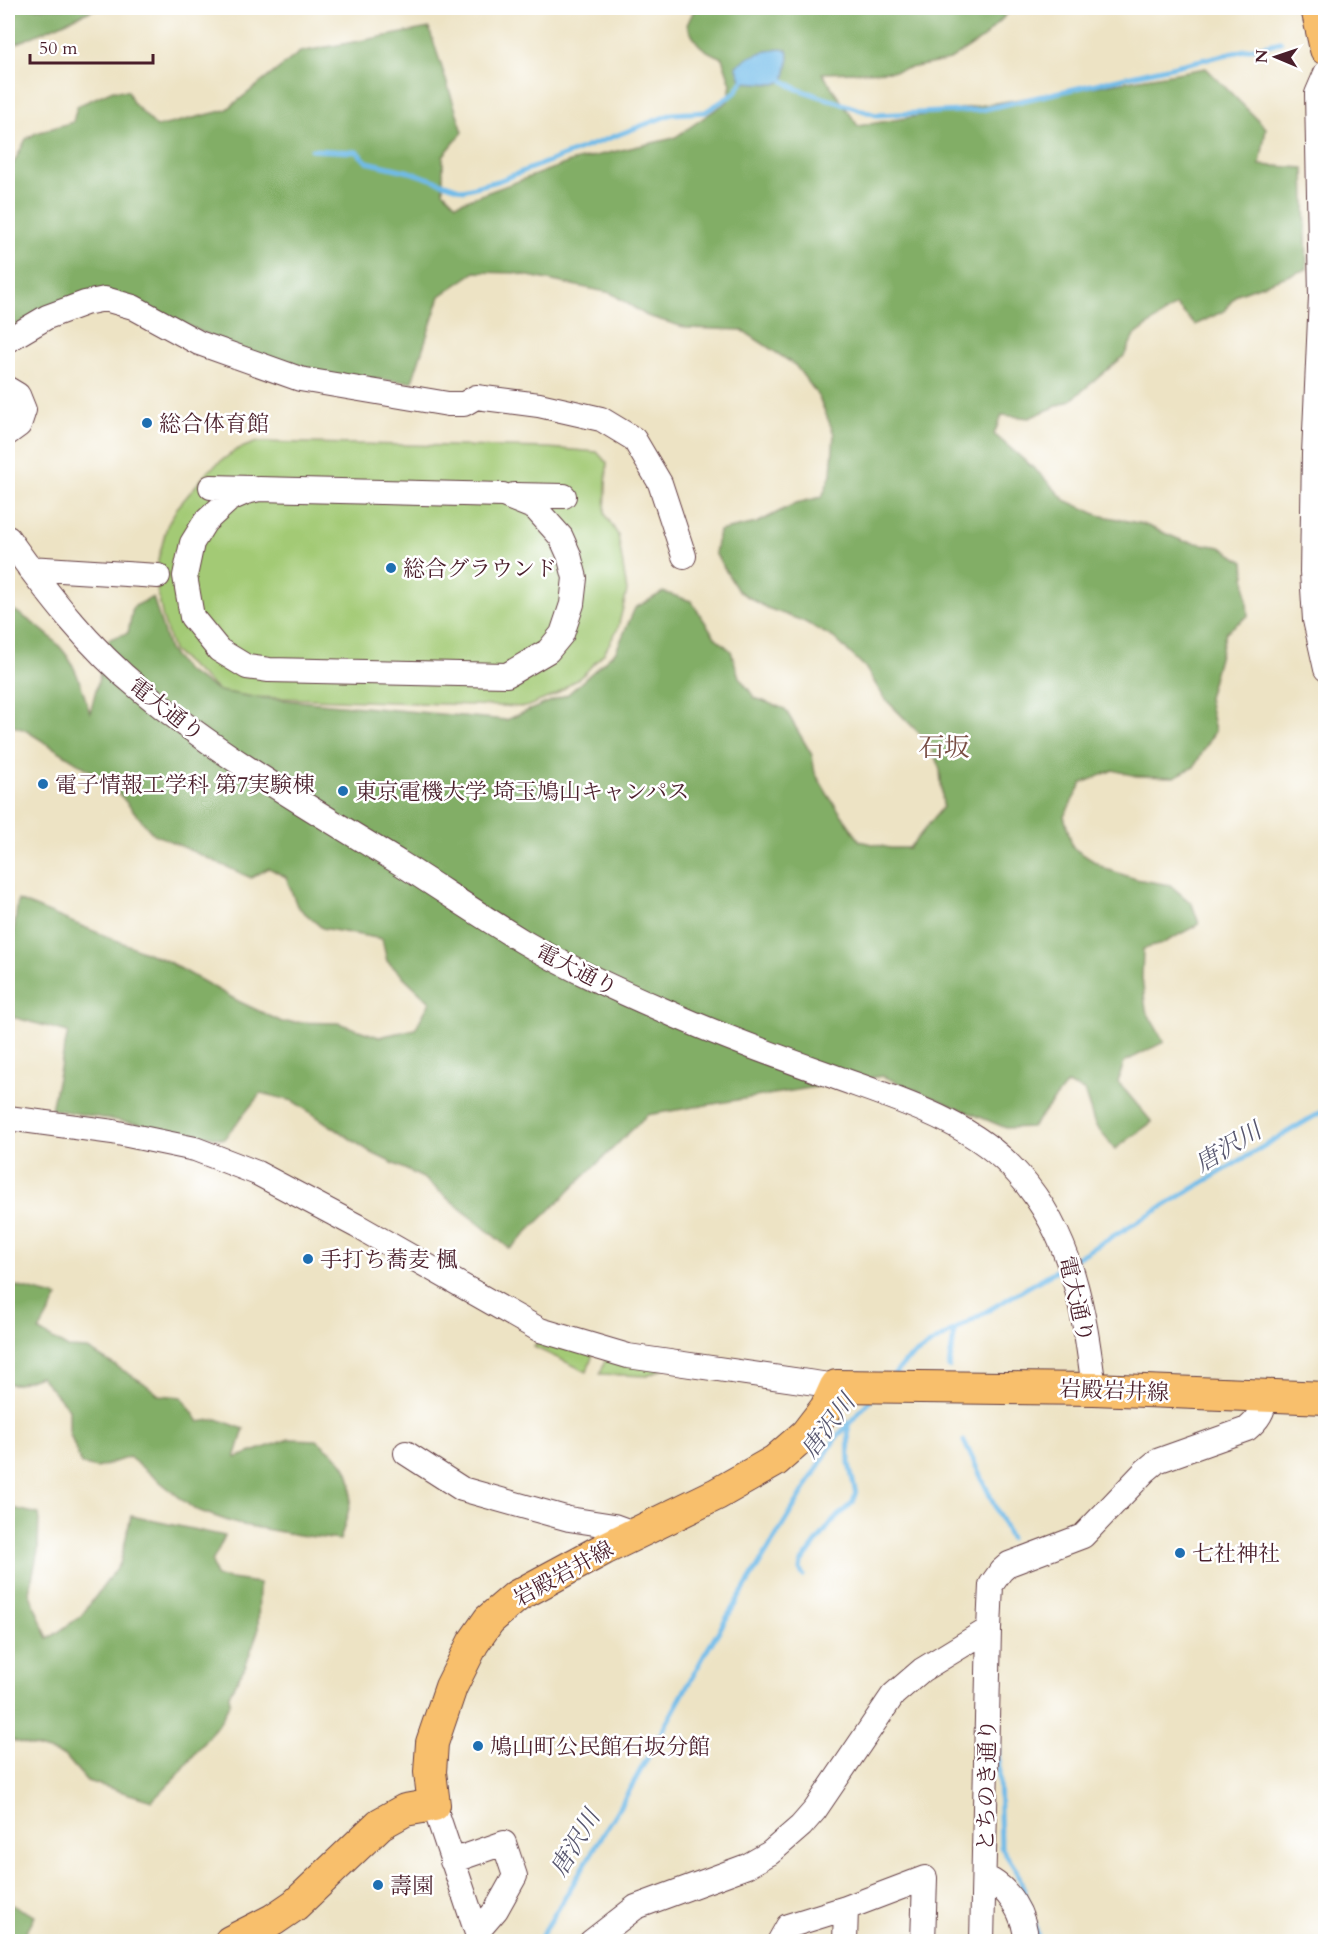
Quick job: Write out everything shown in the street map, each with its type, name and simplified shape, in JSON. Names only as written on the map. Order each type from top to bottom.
[{"type":"main road","points":[[1317,8],[1326,49]]},
{"type":"main road","name":"岩殿岩井線","points":[[434,1805],[430,1772],[432,1743],[451,1687],[480,1631],[500,1609],[517,1596],[604,1549],[717,1494],[775,1461],[806,1434],[845,1386],[1094,1389],[1326,1398]]},
{"type":"main road","points":[[230,1941],[273,1920],[295,1905],[380,1824],[405,1810],[434,1805]]},
{"type":"street","points":[[1308,8],[1326,49]]},
{"type":"street","points":[[1326,73],[1317,94],[1321,296],[1314,454],[1312,572],[1316,620],[1326,669]]},
{"type":"street","points":[[8,340],[47,317],[84,303],[105,299],[133,307],[199,343],[300,379],[448,404],[464,404],[476,397],[500,399],[601,419],[634,439],[645,456],[660,483],[684,556]]},
{"type":"street","points":[[8,389],[18,395],[24,410],[19,425],[8,433]]},
{"type":"street","points":[[212,487],[564,496]]},
{"type":"street","points":[[259,489],[246,492],[230,500],[205,522],[192,543],[185,576],[192,617],[219,650],[247,667],[269,670],[507,675],[548,651],[562,634],[572,604],[575,578],[569,555],[561,537],[535,508],[503,495]]},
{"type":"street","name":"電大通り","points":[[8,538],[29,568],[90,641],[139,689],[192,729],[270,781],[523,941],[590,977],[704,1028],[904,1103],[961,1128],[988,1146],[1018,1173],[1052,1222],[1063,1244],[1078,1284],[1094,1389]]},
{"type":"street","points":[[29,568],[158,576]]},
{"type":"street","points":[[8,1118],[113,1132],[195,1149],[257,1173],[357,1226],[540,1330],[628,1356],[845,1386]]},
{"type":"street","name":"とちのき通り","points":[[982,1941],[988,1629],[992,1585],[1001,1571],[1010,1564],[1083,1536],[1157,1461],[1247,1429],[1259,1419],[1266,1396]]},
{"type":"street","points":[[406,1453],[462,1489],[569,1519],[614,1526],[636,1534]]},
{"type":"street","points":[[591,1941],[636,1907],[747,1866],[770,1852],[801,1826],[815,1810],[893,1695],[922,1670],[988,1629]]},
{"type":"street","points":[[434,1805],[479,1937]]},
{"type":"street","points":[[452,1861],[504,1844],[515,1876],[479,1937]]},
{"type":"street","points":[[984,1877],[995,1881],[1020,1913],[1024,1923],[1026,1941]]},
{"type":"street","points":[[779,1941],[788,1926],[846,1908],[925,1878],[923,1941]]},
{"type":"street","points":[[845,1941],[846,1908]]},
{"type":"green space","points":[[8,8],[97,8],[11,46],[8,40]]},
{"type":"green space","points":[[695,8],[1024,8],[1009,12],[982,39],[950,60],[895,71],[822,73],[858,126],[1206,68],[1266,128],[1260,165],[1304,168],[1307,269],[1237,294],[1224,311],[1195,325],[1176,305],[1134,336],[1124,356],[1071,400],[1029,418],[1002,415],[994,434],[1039,473],[1065,500],[1098,515],[1143,524],[1183,541],[1221,547],[1244,562],[1248,616],[1226,632],[1208,698],[1215,731],[1194,767],[1174,777],[1136,776],[1113,770],[1082,783],[1064,816],[1073,848],[1106,869],[1136,879],[1170,885],[1192,904],[1199,924],[1162,944],[1143,949],[1142,978],[1146,1010],[1164,1042],[1124,1062],[1118,1082],[1152,1122],[1115,1149],[1095,1125],[1084,1091],[1067,1084],[1032,1127],[1006,1128],[882,1076],[647,1115],[510,1249],[423,1178],[372,1153],[293,1101],[261,1093],[224,1139],[51,1109],[68,1032],[8,1016],[8,976],[18,900],[167,961],[238,1001],[282,1022],[338,1023],[379,1037],[415,1029],[430,1002],[387,961],[382,939],[322,928],[297,906],[286,877],[269,868],[251,878],[152,833],[110,783],[25,730],[8,724],[8,606],[46,633],[65,653],[77,674],[90,713],[109,639],[128,633],[133,607],[153,597],[169,650],[186,671],[219,691],[253,697],[506,720],[568,694],[616,651],[635,608],[663,592],[691,601],[715,637],[731,651],[739,677],[755,698],[785,709],[812,755],[815,773],[860,841],[890,848],[909,848],[943,807],[940,770],[930,744],[884,698],[865,667],[834,638],[803,621],[767,608],[738,591],[715,553],[719,531],[757,523],[796,503],[822,497],[831,474],[834,434],[818,395],[795,365],[742,330],[687,328],[647,316],[611,293],[514,273],[475,272],[440,296],[412,382],[334,376],[251,354],[114,293],[8,327],[8,174],[26,139],[36,133],[73,122],[77,106],[113,90],[128,91],[133,103],[157,127],[226,110],[300,52],[429,28],[463,132],[443,156],[443,191],[456,204],[573,161],[674,138],[728,101],[731,84],[722,58],[700,46],[687,25]]},
{"type":"green space","name":"総合グラウンド","points":[[257,442],[549,448],[597,452],[607,463],[605,514],[618,535],[627,591],[618,628],[604,653],[583,675],[555,695],[526,707],[253,697],[219,691],[173,651],[157,589],[158,560],[167,526],[177,508],[209,470],[236,450]]},
{"type":"green space","points":[[8,1284],[58,1297],[39,1331],[68,1348],[88,1349],[144,1383],[159,1395],[182,1397],[199,1422],[217,1419],[244,1429],[235,1458],[289,1439],[317,1440],[342,1462],[350,1480],[350,1501],[340,1540],[237,1524],[194,1509],[129,1457],[97,1468],[81,1464],[69,1431],[69,1409],[40,1376],[18,1384],[8,1384]]},
{"type":"green space","points":[[542,1336],[593,1354],[587,1372],[534,1347]]},
{"type":"green space","points":[[606,1358],[663,1369],[647,1376],[600,1374]]},
{"type":"green space","points":[[8,1507],[39,1514],[38,1551],[29,1592],[48,1639],[81,1616],[120,1564],[131,1516],[225,1536],[212,1562],[216,1577],[259,1583],[258,1631],[245,1667],[229,1694],[230,1702],[222,1719],[179,1774],[152,1801],[87,1781],[65,1756],[8,1739]]},
{"type":"green space","points":[[8,1903],[35,1916],[22,1939],[8,1941]]},
{"type":"water","points":[[780,49],[787,50],[789,58],[784,81],[775,84],[742,82],[736,66],[756,54]]},
{"type":"waterway","points":[[784,81],[797,89],[876,115],[981,110],[1281,42]]},
{"type":"waterway","points":[[312,150],[357,152],[367,162],[410,172],[463,190],[498,181],[672,114],[705,112],[735,93],[742,82]]},
{"type":"waterway","name":"唐沢川","points":[[1075,1259],[1326,1109]]},
{"type":"waterway","name":"唐沢川","points":[[894,1375],[907,1360],[931,1344],[1062,1267]]},
{"type":"waterway","points":[[949,1367],[955,1330]]},
{"type":"waterway","name":"唐沢川","points":[[538,1942],[629,1791],[706,1652],[835,1439],[873,1397]]},
{"type":"waterway","points":[[803,1575],[800,1570],[801,1563],[831,1523],[853,1502],[856,1494],[849,1464],[848,1423]]},
{"type":"waterway","points":[[964,1441],[1010,1538]]},
{"type":"waterway","points":[[998,1739],[1001,1847],[1018,1873],[1031,1911]]},
{"type":"waterway","points":[[1035,1923],[1039,1942]]},
{"type":"place","name":"総合体育館","points":[[147,423]]},
{"type":"place","name":"総合グラウンド","points":[[391,568]]},
{"type":"place","name":"電子情報工学科 第7実験棟","points":[[43,784]]},
{"type":"place","name":"東京電機大学 埼玉鳩山キャンパス","points":[[343,791]]},
{"type":"place","name":"手打ち蕎麦 楓","points":[[308,1259]]},
{"type":"place","name":"七社神社","points":[[1180,1553]]},
{"type":"place","name":"鳩山町公民館石坂分館","points":[[478,1746]]},
{"type":"place","name":"壽園","points":[[378,1885]]},
{"type":"district","name":"石坂","points":[[944,747]]}]
